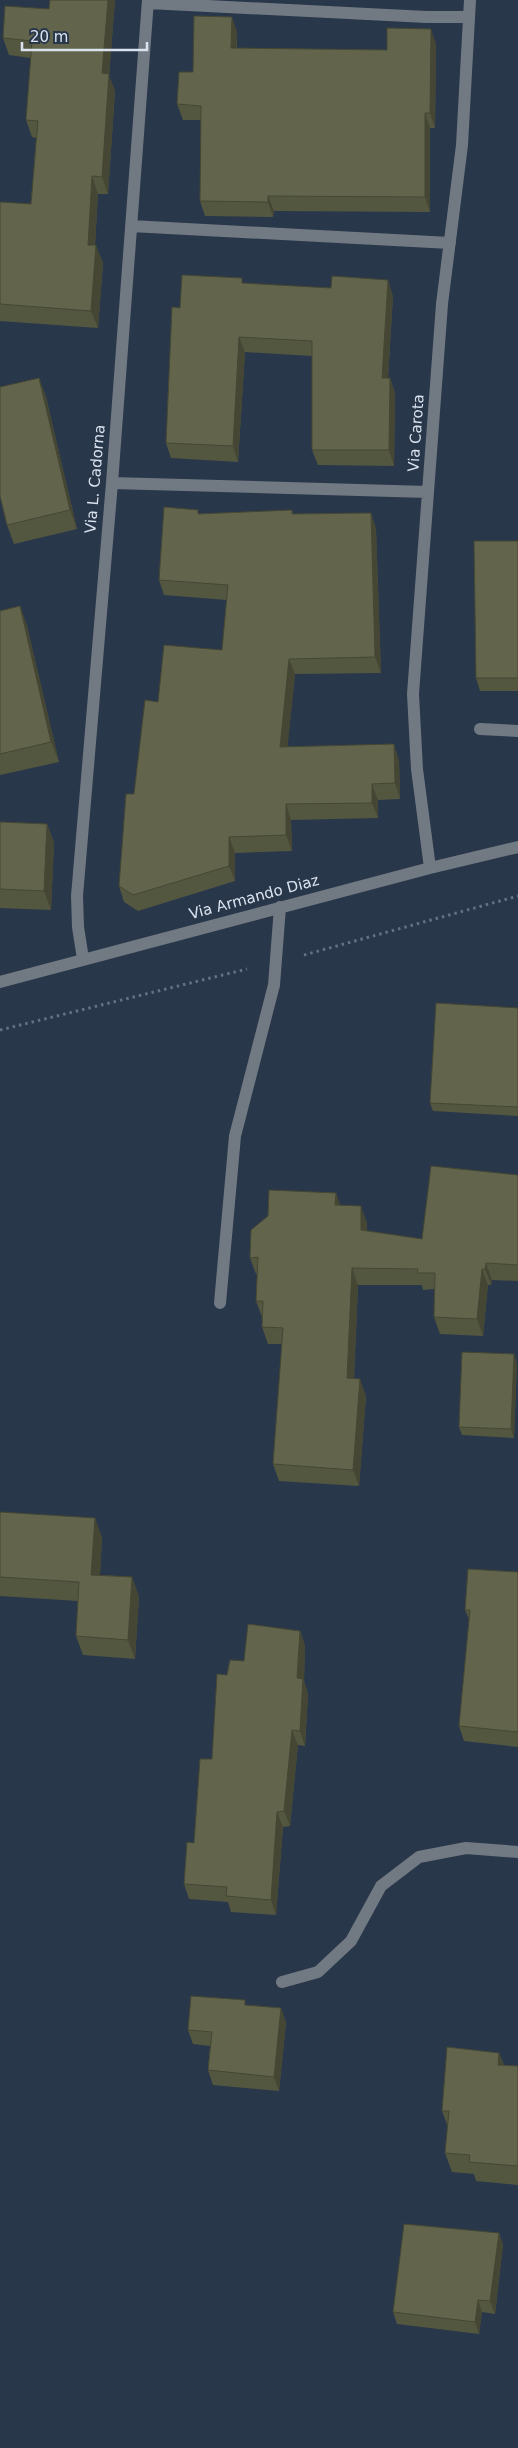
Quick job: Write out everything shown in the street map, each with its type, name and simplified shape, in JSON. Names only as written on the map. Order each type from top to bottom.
[{"type":"street","name":"Via Carota","points":[[430,868],[417,769],[413,694],[442,304],[462,145],[470,0]]},
{"type":"street","points":[[148,1],[427,17],[469,17]]},
{"type":"street","name":"Via L. Cadorna","points":[[83,959],[78,927],[77,896],[112,483],[148,1]]},
{"type":"street","points":[[131,226],[450,243]]},
{"type":"street","points":[[112,483],[428,492]]},
{"type":"street","points":[[480,729],[518,731]]},
{"type":"street","name":"Via Armando Diaz","points":[[0,982],[430,868],[518,847]]},
{"type":"street","points":[[220,1302],[235,1136],[274,985],[280,908]]},
{"type":"street","points":[[282,1982],[318,1972],[351,1941],[381,1886],[419,1858],[466,1848],[518,1852]]},
{"type":"building","points":[[50,0],[108,0],[102,73],[109,74],[102,177],[92,176],[88,245],[96,245],[91,311],[0,304],[0,202],[31,204],[38,121],[26,120],[32,41],[3,38],[5,6],[49,9]]},
{"type":"building","points":[[194,16],[232,17],[231,48],[387,50],[387,28],[431,29],[430,113],[425,113],[425,197],[268,196],[268,202],[200,201],[201,106],[177,104],[179,72],[193,72]]},
{"type":"building","points":[[182,275],[242,278],[242,283],[331,288],[332,276],[388,280],[382,378],[390,378],[389,450],[312,450],[312,341],[239,337],[233,446],[166,443],[172,307],[180,308]]},
{"type":"building","points":[[39,378],[70,510],[7,525],[0,496],[0,387]]},
{"type":"building","points":[[164,507],[198,510],[198,514],[292,510],[292,514],[371,513],[375,657],[289,659],[280,747],[394,744],[395,783],[372,784],[372,803],[286,804],[286,835],[229,837],[229,866],[133,895],[119,886],[126,794],[134,794],[145,700],[158,702],[164,645],[222,650],[228,585],[159,580]]},
{"type":"building","points":[[474,541],[518,541],[518,678],[476,678]]},
{"type":"building","points":[[20,606],[51,742],[0,754],[0,611]]},
{"type":"building","points":[[0,822],[47,824],[44,891],[0,889]]},
{"type":"building","points":[[436,1003],[518,1008],[518,1107],[430,1103]]},
{"type":"building","points":[[431,1166],[518,1175],[518,1265],[486,1263],[485,1269],[482,1269],[477,1319],[434,1317],[435,1273],[417,1273],[418,1269],[352,1268],[347,1378],[360,1379],[353,1470],[273,1464],[283,1328],[262,1327],[263,1301],[256,1301],[258,1257],[250,1258],[251,1230],[268,1216],[269,1190],[336,1193],[335,1205],[361,1206],[361,1230],[422,1239]]},
{"type":"building","points":[[462,1352],[514,1354],[511,1429],[459,1427]]},
{"type":"building","points":[[0,1512],[95,1518],[91,1575],[132,1577],[128,1640],[76,1636],[79,1582],[0,1577]]},
{"type":"building","points":[[468,1569],[518,1572],[518,1732],[459,1726],[470,1610],[465,1610]]},
{"type":"building","points":[[248,1624],[300,1631],[297,1678],[303,1679],[300,1731],[292,1730],[284,1811],[277,1812],[271,1900],[226,1896],[227,1887],[184,1884],[187,1842],[194,1843],[200,1759],[212,1759],[217,1674],[227,1675],[230,1660],[244,1661]]},
{"type":"building","points":[[191,1996],[245,2000],[245,2005],[281,2008],[274,2077],[208,2070],[212,2032],[188,2030]]},
{"type":"building","points":[[447,2047],[499,2053],[498,2065],[518,2066],[518,2166],[469,2162],[470,2155],[445,2153],[449,2111],[442,2111]]},
{"type":"building","points":[[404,2224],[499,2233],[490,2301],[478,2300],[475,2322],[393,2312]]}]
